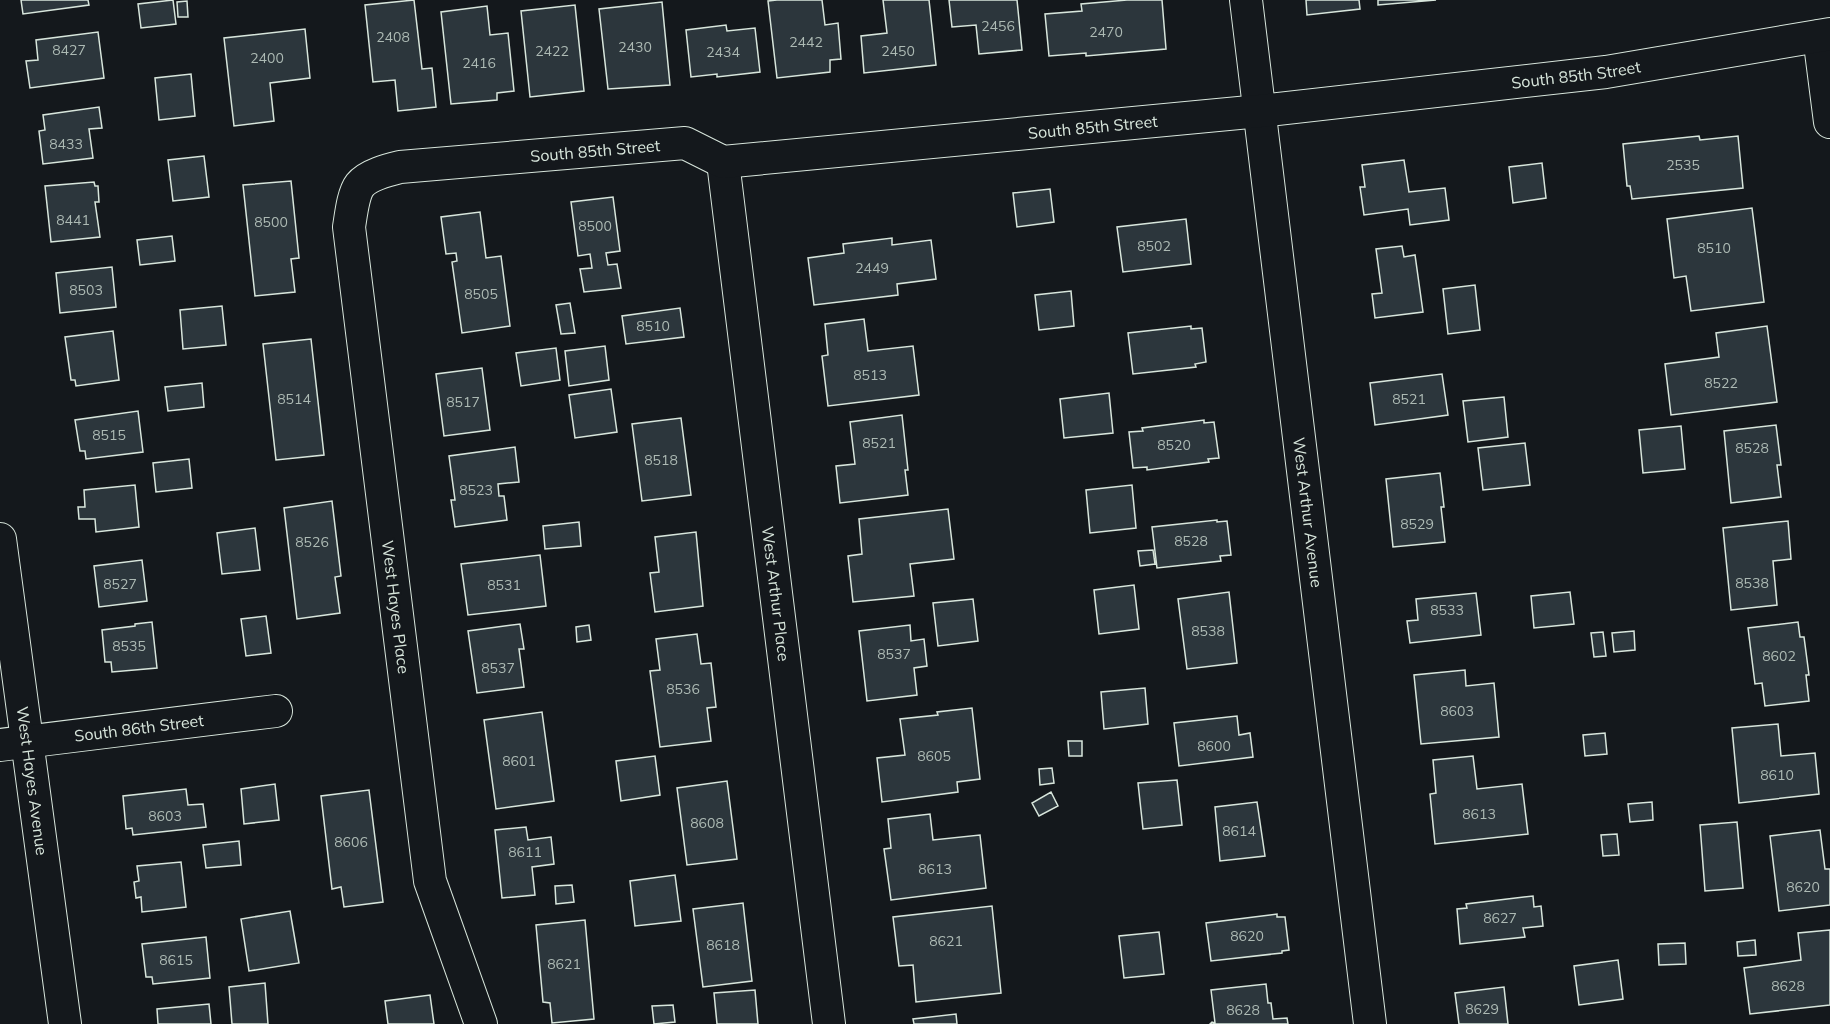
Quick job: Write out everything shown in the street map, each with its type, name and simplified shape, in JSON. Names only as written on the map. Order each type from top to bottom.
[{"type":"street","name":"West Arthur Avenue","points":[[1246,0],[1370,1024]]},
{"type":"street","name":"South 85th Street","points":[[360,185],[380,172],[399,167],[685,142],[723,162],[1260,111],[1606,72],[1824,35]]},
{"type":"street","points":[[1824,35],[1830,122]]},
{"type":"street","name":"West Arthur Place","points":[[723,162],[829,1024]]},
{"type":"street","name":"West Hayes Place","points":[[360,185],[349,227],[430,881],[481,1024]]},
{"type":"street","name":"West Hayes Avenue","points":[[0,539],[13,744],[65,1024]]},
{"type":"street","name":"South 86th Street","points":[[13,744],[276,711]]},
{"type":"building","points":[[21,0],[88,0],[89,5],[23,14]]},
{"type":"building","points":[[173,0],[176,24],[141,28],[138,4]]},
{"type":"building","points":[[414,0],[422,69],[432,68],[436,107],[398,111],[395,80],[373,82],[365,5]]},
{"type":"building","points":[[822,0],[825,25],[838,23],[841,59],[830,60],[830,72],[777,78],[768,1]]},
{"type":"building","points":[[883,0],[929,0],[936,65],[864,73],[861,36],[887,33]]},
{"type":"building","points":[[949,0],[1017,0],[1022,50],[979,54],[976,25],[952,27]]},
{"type":"building","points":[[1162,0],[1166,49],[1086,56],[1086,53],[1049,56],[1045,14],[1082,11],[1081,4]]},
{"type":"building","points":[[1306,0],[1359,0],[1360,9],[1307,15]]},
{"type":"building","points":[[1378,0],[1436,0],[1378,5]]},
{"type":"building","points":[[187,1],[188,17],[178,17],[177,2]]},
{"type":"building","points":[[662,2],[670,85],[608,89],[599,9]]},
{"type":"building","points":[[575,5],[584,91],[530,97],[521,11]]},
{"type":"building","points":[[487,6],[490,35],[508,33],[514,91],[497,93],[497,100],[451,104],[441,12]]},
{"type":"building","points":[[726,25],[727,31],[755,28],[760,72],[717,77],[717,74],[691,77],[686,30]]},
{"type":"building","points":[[305,29],[310,78],[270,83],[274,121],[234,126],[224,38]]},
{"type":"building","points":[[98,32],[104,78],[30,88],[26,61],[38,60],[36,40]]},
{"type":"building","points":[[191,74],[195,116],[159,120],[155,78]]},
{"type":"building","points":[[99,107],[102,128],[89,129],[93,158],[43,164],[39,131],[45,130],[43,115]]},
{"type":"building","points":[[1699,136],[1700,140],[1738,136],[1743,188],[1632,199],[1630,186],[1627,186],[1623,144]]},
{"type":"building","points":[[204,156],[209,197],[173,201],[168,160]]},
{"type":"building","points":[[1404,160],[1409,192],[1445,188],[1449,220],[1410,225],[1408,209],[1364,215],[1360,187],[1365,187],[1362,165]]},
{"type":"building","points":[[1542,163],[1546,198],[1513,203],[1509,167]]},
{"type":"building","points":[[291,181],[299,258],[291,259],[295,292],[255,296],[243,185]]},
{"type":"building","points":[[94,182],[95,186],[98,186],[99,202],[95,202],[100,237],[51,242],[45,186]]},
{"type":"building","points":[[1050,189],[1054,222],[1017,227],[1013,193]]},
{"type":"building","points":[[613,197],[620,251],[606,253],[608,265],[617,264],[621,288],[584,292],[580,269],[592,268],[590,254],[578,256],[571,202]]},
{"type":"building","points":[[1752,208],[1764,302],[1691,311],[1686,276],[1674,278],[1667,219]]},
{"type":"building","points":[[480,212],[486,258],[501,256],[510,326],[462,333],[452,262],[457,261],[456,253],[446,254],[441,217]]},
{"type":"building","points":[[1186,219],[1191,264],[1123,272],[1117,227]]},
{"type":"building","points":[[172,236],[175,261],[140,265],[137,240]]},
{"type":"building","points":[[892,238],[892,245],[931,240],[936,279],[897,284],[898,295],[814,305],[808,258],[844,253],[843,244]]},
{"type":"building","points":[[1402,246],[1404,257],[1415,255],[1423,312],[1375,318],[1372,294],[1382,293],[1376,249]]},
{"type":"building","points":[[112,267],[116,307],[60,313],[56,273]]},
{"type":"building","points":[[1475,285],[1480,330],[1448,334],[1443,289]]},
{"type":"building","points":[[1071,291],[1074,326],[1039,330],[1035,295]]},
{"type":"building","points":[[570,303],[575,333],[561,334],[556,305]]},
{"type":"building","points":[[222,306],[226,345],[183,349],[180,310]]},
{"type":"building","points":[[680,308],[684,337],[626,344],[622,316]]},
{"type":"building","points":[[864,319],[868,351],[913,346],[919,395],[828,406],[822,356],[828,355],[825,324]]},
{"type":"building","points":[[1191,326],[1191,329],[1202,328],[1206,362],[1195,364],[1196,367],[1133,374],[1128,333]]},
{"type":"building","points":[[1767,326],[1777,402],[1671,415],[1665,364],[1719,357],[1716,333]]},
{"type":"building","points":[[113,331],[119,380],[76,386],[75,380],[71,380],[65,337]]},
{"type":"building","points":[[311,339],[324,455],[276,460],[263,344]]},
{"type":"building","points":[[605,346],[609,380],[569,386],[565,351]]},
{"type":"building","points":[[556,348],[560,380],[521,386],[516,353]]},
{"type":"building","points":[[482,368],[490,430],[444,436],[436,374]]},
{"type":"building","points":[[1442,374],[1448,415],[1375,425],[1370,383]]},
{"type":"building","points":[[202,383],[204,407],[168,411],[165,387]]},
{"type":"building","points":[[611,389],[617,432],[575,438],[569,395]]},
{"type":"building","points":[[1109,393],[1113,433],[1064,438],[1060,399]]},
{"type":"building","points":[[1504,397],[1508,437],[1468,442],[1463,401]]},
{"type":"building","points":[[138,411],[143,452],[86,459],[85,451],[80,451],[75,420]]},
{"type":"building","points":[[902,415],[908,470],[905,470],[908,495],[840,503],[836,466],[855,464],[850,422]]},
{"type":"building","points":[[681,418],[691,495],[642,501],[632,424]]},
{"type":"building","points":[[1204,420],[1204,423],[1214,422],[1219,458],[1208,459],[1209,462],[1147,470],[1147,467],[1133,468],[1129,432],[1143,431],[1142,428]]},
{"type":"building","points":[[1776,425],[1781,465],[1777,465],[1781,497],[1731,503],[1724,431]]},
{"type":"building","points":[[1681,426],[1685,469],[1643,473],[1639,430]]},
{"type":"building","points":[[1525,443],[1530,485],[1483,490],[1478,448]]},
{"type":"building","points":[[515,447],[519,482],[498,484],[499,496],[504,496],[507,520],[455,527],[451,500],[455,500],[449,456]]},
{"type":"building","points":[[189,459],[192,488],[156,492],[153,463]]},
{"type":"building","points":[[1440,473],[1445,542],[1393,547],[1386,479]]},
{"type":"building","points":[[135,485],[139,527],[96,532],[95,519],[79,519],[78,507],[85,507],[84,490]]},
{"type":"building","points":[[1132,485],[1136,528],[1090,533],[1086,490]]},
{"type":"building","points":[[332,501],[341,576],[335,577],[340,613],[297,619],[284,508]]},
{"type":"building","points":[[948,509],[954,559],[910,564],[914,596],[853,602],[848,556],[862,554],[859,519]]},
{"type":"building","points":[[1217,520],[1217,522],[1227,521],[1231,555],[1220,556],[1221,561],[1157,568],[1152,527]]},
{"type":"building","points":[[1788,521],[1791,559],[1773,561],[1777,605],[1731,610],[1723,528]]},
{"type":"building","points":[[579,522],[581,546],[545,549],[543,526]]},
{"type":"building","points":[[255,528],[260,570],[222,574],[217,533]]},
{"type":"building","points":[[696,532],[703,606],[655,612],[650,573],[659,572],[655,537]]},
{"type":"building","points":[[1153,550],[1155,564],[1140,566],[1138,551]]},
{"type":"building","points":[[540,555],[546,606],[468,615],[461,564]]},
{"type":"building","points":[[142,560],[147,601],[99,607],[94,566]]},
{"type":"building","points":[[1134,585],[1139,629],[1099,634],[1094,590]]},
{"type":"building","points":[[1229,592],[1237,663],[1187,669],[1178,599]]},
{"type":"building","points":[[1570,592],[1574,624],[1534,628],[1531,596]]},
{"type":"building","points":[[1476,593],[1481,635],[1410,643],[1407,621],[1418,620],[1416,599]]},
{"type":"building","points":[[973,599],[978,641],[938,646],[933,603]]},
{"type":"building","points":[[266,616],[271,653],[246,656],[241,619]]},
{"type":"building","points":[[152,622],[157,668],[112,672],[111,662],[105,662],[102,630]]},
{"type":"building","points":[[1798,622],[1800,637],[1804,637],[1809,675],[1806,675],[1809,701],[1765,706],[1762,683],[1755,684],[1748,628]]},
{"type":"building","points":[[520,624],[524,649],[519,649],[524,687],[477,693],[468,631]]},
{"type":"building","points":[[589,625],[591,640],[577,642],[576,627]]},
{"type":"building","points":[[910,625],[911,641],[924,639],[927,666],[914,668],[917,695],[867,701],[859,631]]},
{"type":"building","points":[[1634,631],[1635,650],[1614,652],[1612,633]]},
{"type":"building","points":[[1603,632],[1606,656],[1594,657],[1591,633]]},
{"type":"building","points":[[697,634],[701,664],[711,663],[716,707],[707,708],[711,741],[660,747],[650,671],[660,670],[656,639]]},
{"type":"building","points":[[1465,670],[1466,686],[1494,683],[1499,737],[1421,744],[1414,675]]},
{"type":"building","points":[[1145,688],[1148,724],[1104,729],[1101,692]]},
{"type":"building","points":[[972,708],[980,779],[957,782],[958,792],[882,802],[877,758],[905,755],[900,719]]},
{"type":"building","points":[[542,712],[554,801],[496,809],[484,720]]},
{"type":"building","points":[[1237,716],[1239,735],[1250,733],[1253,757],[1179,766],[1174,723]]},
{"type":"building","points":[[1778,724],[1781,756],[1815,753],[1819,794],[1739,803],[1732,728]]},
{"type":"building","points":[[1605,733],[1607,754],[1585,756],[1583,735]]},
{"type":"building","points":[[1068,741],[1082,741],[1082,756],[1069,756]]},
{"type":"building","points":[[655,756],[660,795],[621,801],[616,761]]},
{"type":"building","points":[[1473,756],[1477,789],[1522,784],[1528,834],[1435,844],[1430,794],[1436,793],[1433,760]]},
{"type":"building","points":[[1052,768],[1054,783],[1040,785],[1039,769]]},
{"type":"building","points":[[1177,780],[1182,825],[1143,829],[1138,783]]},
{"type":"building","points":[[727,781],[737,859],[687,865],[677,788]]},
{"type":"building","points":[[275,784],[279,820],[244,824],[241,789]]},
{"type":"building","points":[[186,789],[188,805],[203,804],[206,827],[133,835],[132,828],[126,829],[123,796]]},
{"type":"building","points":[[369,790],[383,902],[344,907],[341,887],[332,889],[321,796]]},
{"type":"building","points":[[1051,792],[1058,806],[1039,816],[1032,803]]},
{"type":"building","points":[[1257,802],[1265,856],[1220,861],[1215,807]]},
{"type":"building","points":[[1652,802],[1653,820],[1630,822],[1628,804]]},
{"type":"building","points":[[930,814],[933,840],[980,835],[986,888],[891,900],[884,849],[891,848],[888,819]]},
{"type":"building","points":[[1737,822],[1743,888],[1705,891],[1700,825]]},
{"type":"building","points":[[526,827],[528,840],[551,837],[554,864],[532,867],[535,895],[502,898],[495,830]]},
{"type":"building","points":[[1820,830],[1825,869],[1830,869],[1830,905],[1779,911],[1770,836]]},
{"type":"building","points":[[1617,834],[1619,855],[1603,856],[1601,835]]},
{"type":"building","points":[[239,841],[241,865],[206,868],[203,845]]},
{"type":"building","points":[[181,862],[186,907],[142,912],[141,897],[136,898],[134,882],[139,881],[137,866]]},
{"type":"building","points":[[675,875],[681,921],[635,926],[630,881]]},
{"type":"building","points":[[572,885],[574,902],[556,904],[555,886]]},
{"type":"building","points":[[1533,896],[1534,907],[1541,906],[1543,926],[1523,928],[1525,937],[1460,944],[1457,909],[1467,908],[1466,904]]},
{"type":"building","points":[[743,903],[752,981],[703,987],[693,909]]},
{"type":"building","points":[[992,906],[1001,993],[916,1002],[913,965],[899,966],[893,917]]},
{"type":"building","points":[[290,911],[299,963],[249,971],[241,919]]},
{"type":"building","points":[[1277,914],[1277,917],[1285,917],[1289,950],[1282,951],[1282,953],[1211,961],[1206,923]]},
{"type":"building","points":[[585,920],[594,1019],[552,1023],[550,1003],[543,1002],[536,925]]},
{"type":"building","points":[[1830,930],[1830,1005],[1750,1014],[1744,968],[1801,960],[1798,933]]},
{"type":"building","points":[[1159,932],[1164,974],[1124,978],[1119,936]]},
{"type":"building","points":[[206,937],[210,978],[153,984],[152,977],[146,977],[142,944]]},
{"type":"building","points":[[1755,940],[1756,955],[1738,956],[1737,942]]},
{"type":"building","points":[[1685,943],[1686,964],[1659,965],[1658,944]]},
{"type":"building","points":[[1618,960],[1623,999],[1579,1005],[1574,966]]},
{"type":"building","points":[[265,983],[268,1024],[232,1024],[229,987]]},
{"type":"building","points":[[1266,984],[1273,1019],[1287,1018],[1288,1024],[1210,1024],[1215,1023],[1211,990]]},
{"type":"building","points":[[1504,987],[1508,1024],[1459,1024],[1455,993]]},
{"type":"building","points":[[755,990],[758,1024],[717,1024],[714,993]]},
{"type":"building","points":[[430,995],[434,1024],[388,1024],[385,1001]]},
{"type":"building","points":[[209,1004],[211,1024],[158,1024],[157,1009]]},
{"type":"building","points":[[673,1005],[675,1022],[654,1024],[652,1006]]},
{"type":"building","points":[[956,1014],[957,1024],[914,1024],[913,1019]]}]
